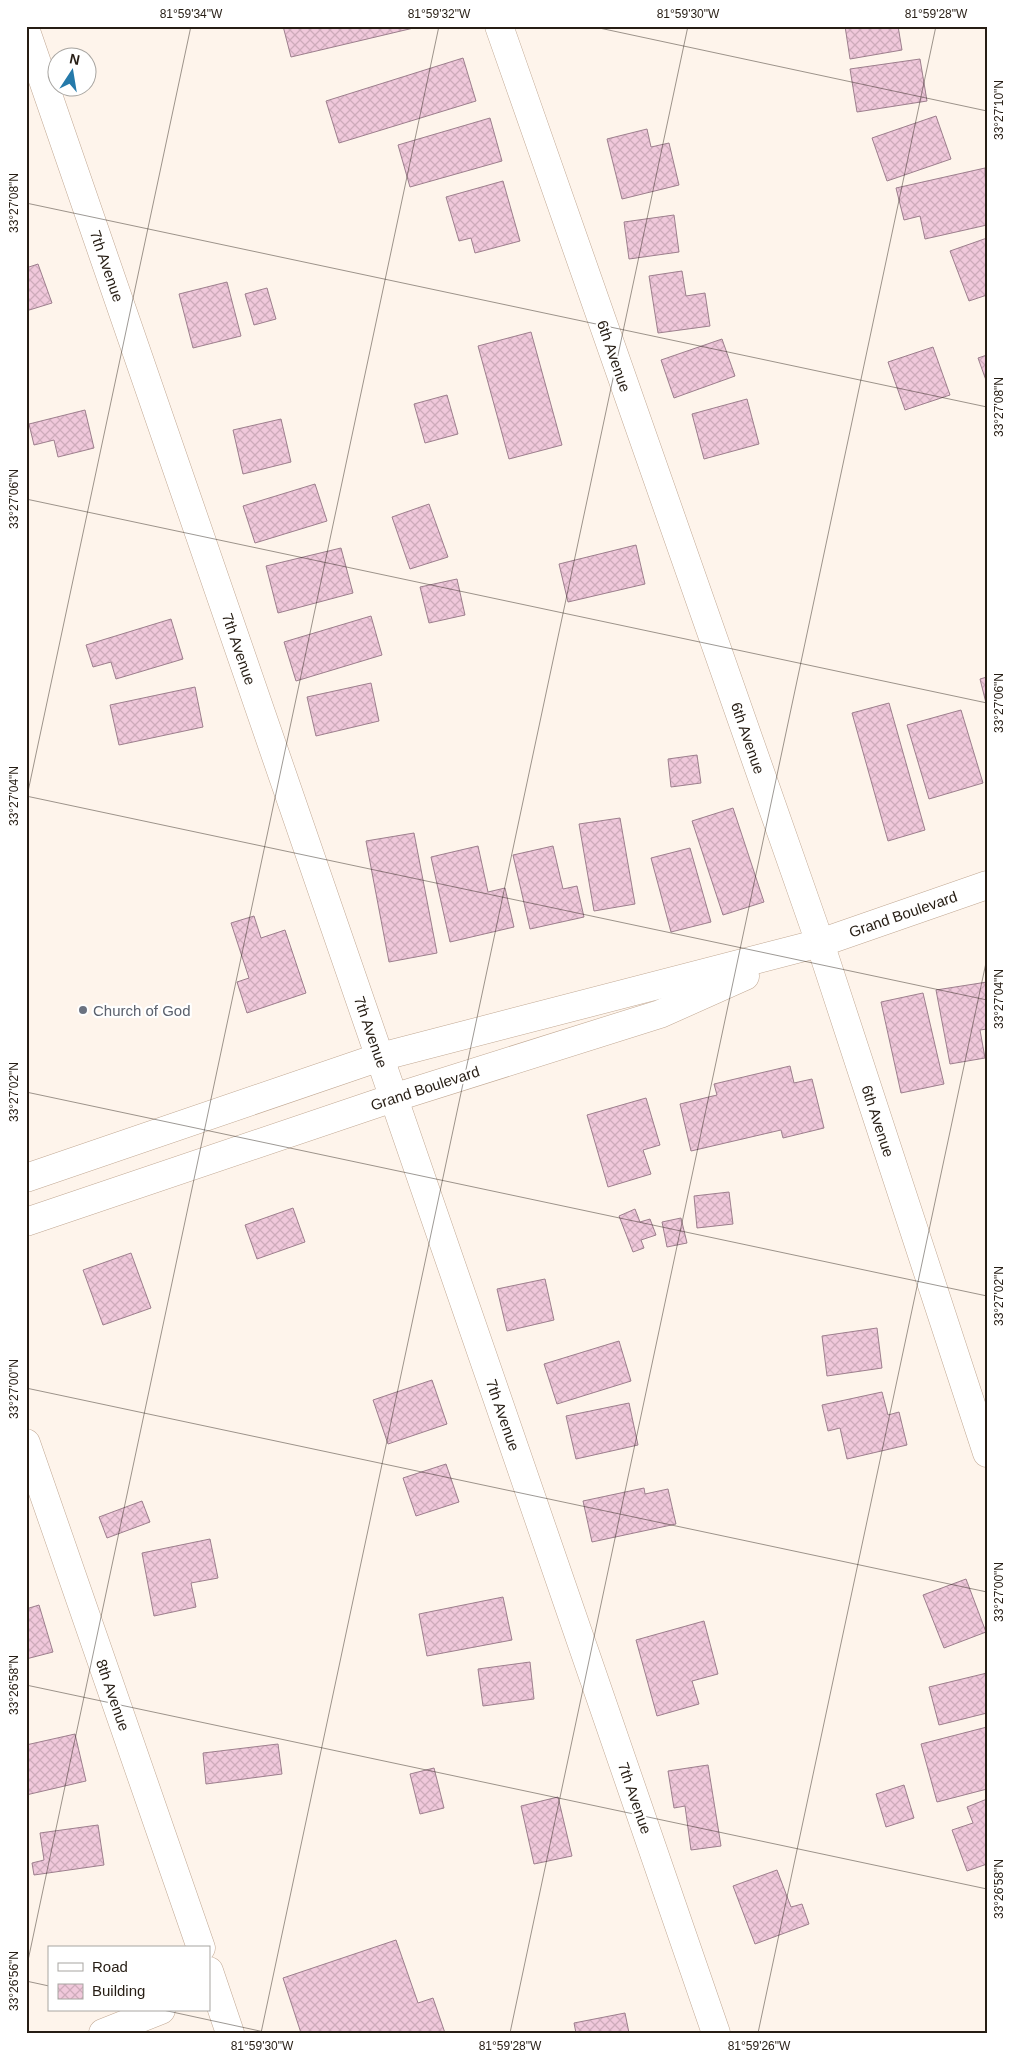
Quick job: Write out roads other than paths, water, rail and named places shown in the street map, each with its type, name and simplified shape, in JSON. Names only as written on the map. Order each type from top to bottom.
[{"type":"street","name":"6th Avenue","points":[[499,26],[820,943],[987,1453]]},
{"type":"street","name":"7th Avenue","points":[[26,30],[716,2033]]},
{"type":"street","name":"Grand Boulevard","points":[[26,1178],[380,1057],[820,943],[987,885]]},
{"type":"street","name":"Grand Boulevard","points":[[26,1222],[393,1098],[660,1014],[820,943]]},
{"type":"street","name":"8th Avenue","points":[[26,1443],[200,1946]]},
{"type":"street","points":[[211,1984],[230,2033]]},
{"type":"street","points":[[103,2033],[156,2012]]},
{"type":"place","name":"Church of God","points":[[83,1010]]}]
